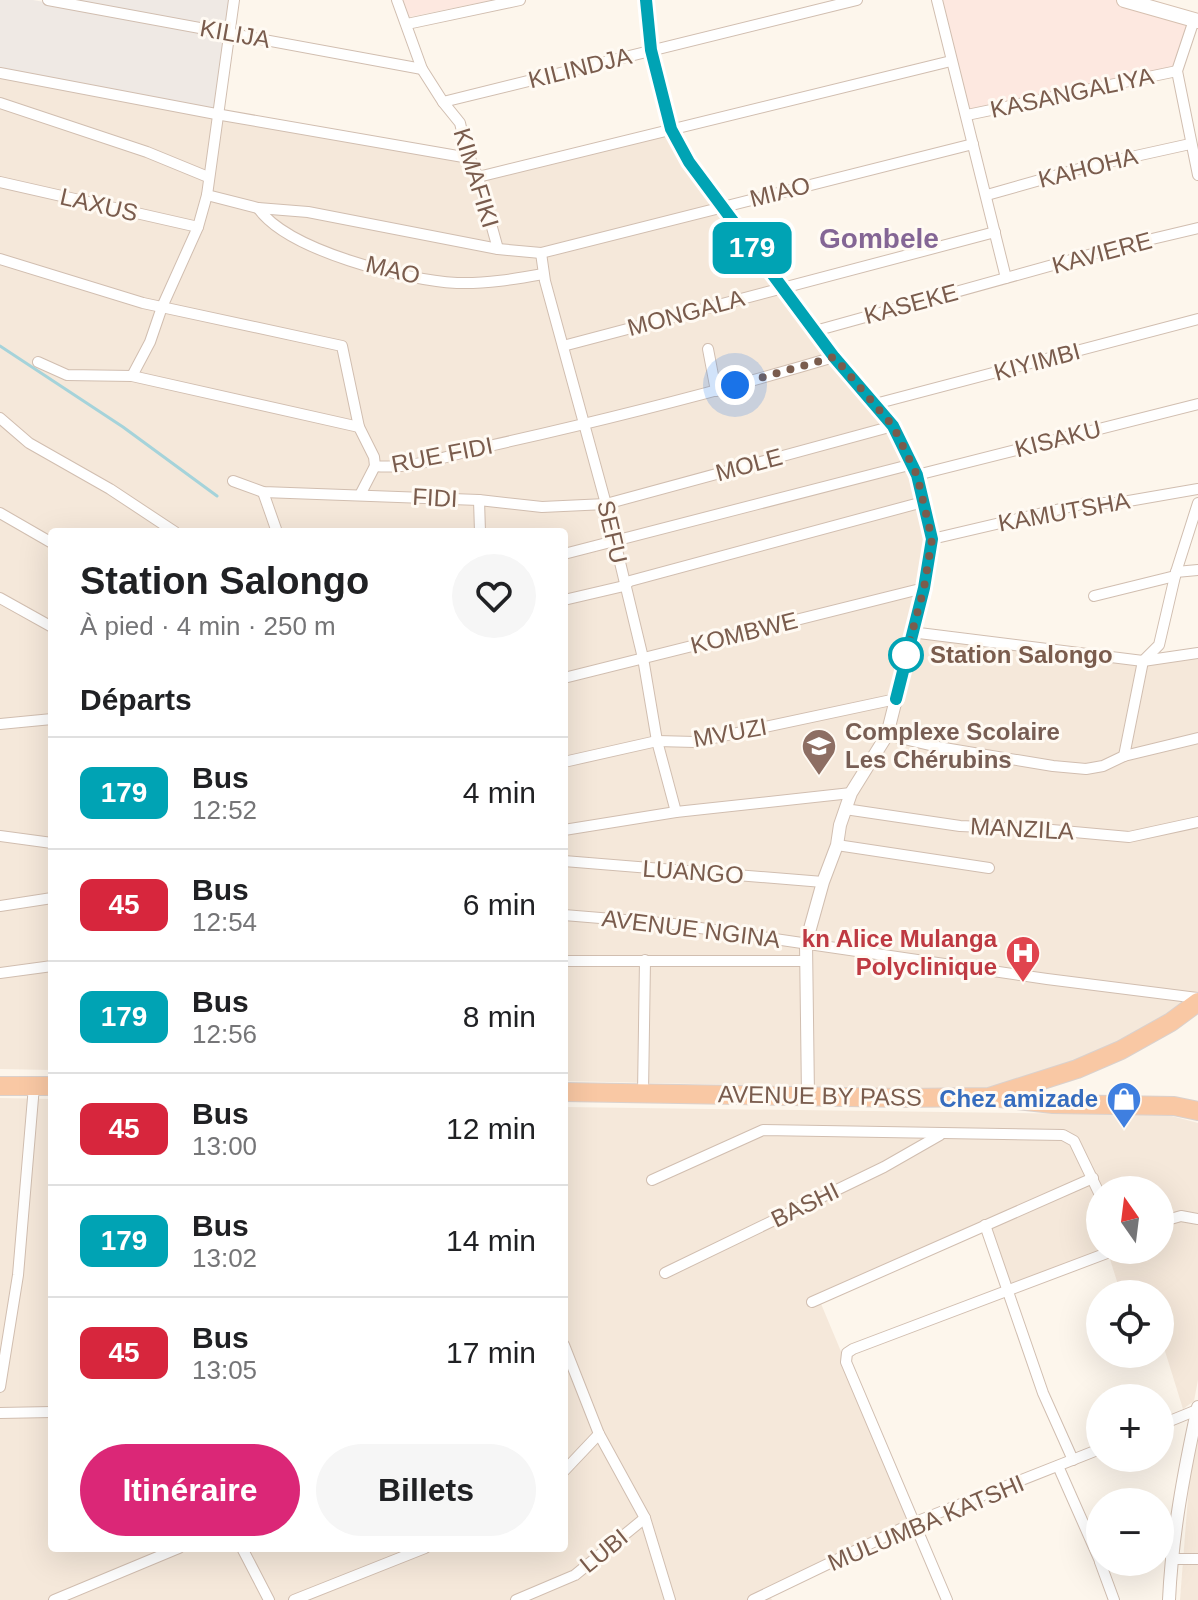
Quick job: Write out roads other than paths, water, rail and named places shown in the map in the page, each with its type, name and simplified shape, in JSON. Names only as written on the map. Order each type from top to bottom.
[{"type":"highway","name":"AVENUE BY PASS","points":[[568,1092],[989,1097],[1035,1084],[1110,1055],[1171,1022],[1198,1000]]},
{"type":"highway","points":[[0,1086],[43,1086]]},
{"type":"highway","points":[[989,1097],[1053,1104],[1174,1106],[1198,1111]]},
{"type":"main road","points":[[1124,0],[1196,20]]},
{"type":"street","name":"KILIJA","points":[[48,0],[422,69]]},
{"type":"street","points":[[132,376],[150,342],[162,307],[198,227],[207,195],[234,0]]},
{"type":"street","name":"KIMAFIKI","points":[[397,0],[422,69],[460,123],[498,249]]},
{"type":"street","points":[[407,24],[520,0]]},
{"type":"street","points":[[646,0],[651,50],[671,129],[689,162],[720,206],[834,357],[893,426],[915,470],[932,539],[924,588],[887,735],[851,793],[806,943],[808,1096]]},
{"type":"street","name":"KILINDJA","points":[[443,102],[857,0]]},
{"type":"street","points":[[937,0],[1006,278]]},
{"type":"street","points":[[1196,20],[1177,71],[1198,172]]},
{"type":"street","points":[[478,177],[951,61]]},
{"type":"street","name":"KASANGALIYA","points":[[967,115],[1177,71]]},
{"type":"street","points":[[0,73],[469,158]]},
{"type":"street","points":[[0,103],[147,152],[208,177]]},
{"type":"street","name":"MIAO","points":[[541,253],[973,144]]},
{"type":"street","name":"KAHOHA","points":[[987,195],[1086,167],[1190,144]]},
{"type":"street","name":"LAXUS","points":[[0,182],[198,227]]},
{"type":"street","name":"MAO","points":[[207,195],[258,208],[308,212],[498,249],[541,253]]},
{"type":"street","name":"MAO","points":[[258,208],[267,221],[312,246],[410,277],[485,283],[543,274]]},
{"type":"street","name":"KAVIERE","points":[[1006,278],[1198,228]]},
{"type":"street","name":"MONGALA","points":[[563,346],[995,232]]},
{"type":"street","name":"SEFU","points":[[541,253],[543,274],[606,504],[643,658],[657,741],[676,812]]},
{"type":"street","name":"RUE FIDI","points":[[0,259],[162,307],[342,346],[359,427],[374,457],[375,466],[400,468],[716,391],[834,357]]},
{"type":"street","name":"KASEKE","points":[[815,331],[1006,278]]},
{"type":"street","name":"KIYIMBI","points":[[875,404],[1198,319]]},
{"type":"street","points":[[708,349],[716,391]]},
{"type":"street","points":[[38,362],[73,376],[132,376],[359,427]]},
{"type":"street","name":"KISAKU","points":[[568,553],[1198,404]]},
{"type":"street","points":[[0,418],[29,443],[110,489],[169,528]]},
{"type":"street","name":"MOLE","points":[[606,504],[893,426]]},
{"type":"street","points":[[360,495],[375,466]]},
{"type":"street","name":"FIDI","points":[[233,481],[263,492],[479,500],[542,507],[606,504]]},
{"type":"street","name":"KAMUTSHA","points":[[932,539],[1086,503],[1117,503],[1198,489]]},
{"type":"street","points":[[263,492],[276,528]]},
{"type":"street","points":[[477,528],[479,500]]},
{"type":"street","points":[[568,599],[923,502]]},
{"type":"street","points":[[1124,756],[1143,661],[1159,645],[1176,574],[1198,503]]},
{"type":"street","points":[[0,513],[48,541]]},
{"type":"street","points":[[1094,596],[1198,570]]},
{"type":"street","name":"KOMBWE","points":[[568,677],[924,588]]},
{"type":"street","points":[[0,598],[48,625]]},
{"type":"street","points":[[911,632],[1143,661],[1198,653]]},
{"type":"street","name":"MVUZI","points":[[568,761],[657,741],[695,742],[896,699]]},
{"type":"street","points":[[0,724],[48,719]]},
{"type":"street","points":[[887,735],[938,747],[1086,769],[1198,738]]},
{"type":"street","points":[[568,829],[676,812],[851,793]]},
{"type":"street","name":"MANZILA","points":[[845,809],[960,826],[1129,837],[1198,822]]},
{"type":"street","points":[[0,836],[48,842]]},
{"type":"street","points":[[837,845],[989,868]]},
{"type":"street","name":"LUANGO","points":[[568,861],[823,882]]},
{"type":"street","points":[[0,906],[48,899]]},
{"type":"street","name":"AVENUE NGINA","points":[[568,915],[673,924],[1198,1000]]},
{"type":"street","points":[[643,1093],[645,960]]},
{"type":"street","points":[[568,961],[805,961]]},
{"type":"street","points":[[0,973],[48,967]]},
{"type":"street","points":[[0,1387],[15,1300],[43,1086]]},
{"type":"street","points":[[652,1180],[763,1130],[1063,1135],[1074,1141],[1092,1176]]},
{"type":"street","name":"BASHI","points":[[665,1273],[884,1167],[942,1134]]},
{"type":"street","points":[[812,1302],[1086,1181]]},
{"type":"street","points":[[1174,1218],[1198,1219]]},
{"type":"street","points":[[985,1225],[1043,1393],[1073,1460]]},
{"type":"street","points":[[947,1600],[846,1362],[847,1353],[1086,1261]]},
{"type":"street","points":[[568,1357],[599,1434],[645,1518],[670,1600]]},
{"type":"street","points":[[1174,1419],[1198,1408]]},
{"type":"street","points":[[1174,1540],[1198,1408]]},
{"type":"street","points":[[0,1413],[48,1412]]},
{"type":"street","points":[[568,1467],[599,1434]]},
{"type":"street","name":"MULUMBA KATSHI","points":[[753,1600],[913,1523],[1086,1455]]},
{"type":"street","points":[[1058,1466],[1086,1530]]},
{"type":"street","points":[[1184,1476],[1198,1476]]},
{"type":"street","name":"LUBI","points":[[516,1600],[575,1575],[645,1518]]},
{"type":"street","points":[[54,1600],[169,1552]]},
{"type":"street","points":[[244,1552],[269,1600]]},
{"type":"street","points":[[294,1600],[415,1552]]},
{"type":"street","points":[[1174,1559],[1198,1559]]},
{"type":"street","points":[[1105,1576],[1114,1600]]},
{"type":"street","points":[[1169,1600],[1170,1576]]},
{"type":"waterway","points":[[0,346],[123,427],[217,496]]},
{"type":"place","name":"Station Salongo","points":[[906,655]]},
{"type":"place","name":"Complexe Scolaire Les Chérubins","points":[[819,777]]},
{"type":"place","name":"kn Alice Mulanga Polyclinique","points":[[1023,984]]},
{"type":"place","name":"Chez amizade","points":[[1124,1130]]},
{"type":"district","name":"Gombele","points":[[879,238]]}]
